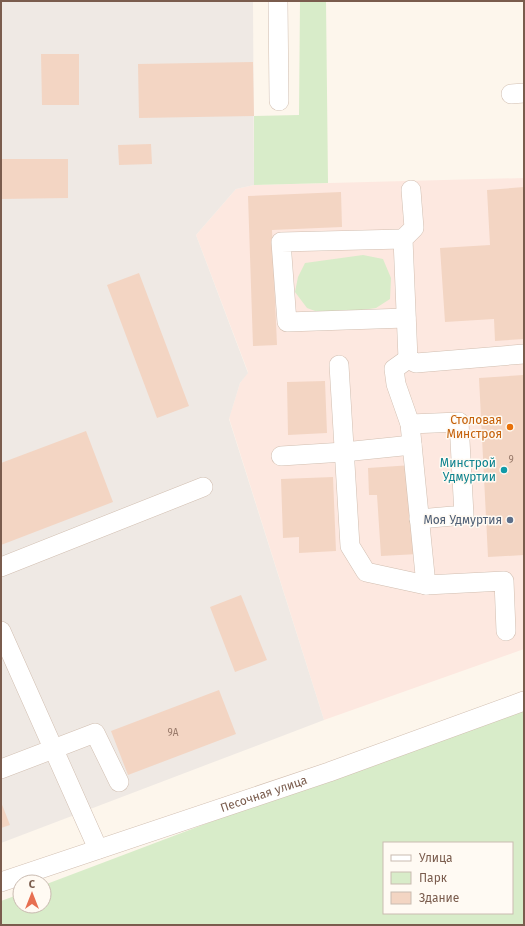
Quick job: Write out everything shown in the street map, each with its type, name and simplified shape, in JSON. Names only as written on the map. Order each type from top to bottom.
[{"type":"street","points":[[278,1],[280,101]]},
{"type":"street","points":[[406,318],[287,322],[281,242],[403,238],[414,228],[411,190]]},
{"type":"street","points":[[403,238],[408,358]]},
{"type":"street","points":[[408,358],[416,363],[524,354]]},
{"type":"street","points":[[408,358],[394,369],[396,384],[410,424],[426,585]]},
{"type":"street","points":[[340,365],[350,546],[366,572],[426,585],[504,581],[506,631]]},
{"type":"street","points":[[410,424],[459,422],[464,515],[419,519]]},
{"type":"street","points":[[281,456],[344,452],[412,445]]},
{"type":"street","points":[[1,567],[203,487]]},
{"type":"street","points":[[1,631],[98,849]]},
{"type":"street","name":"Песочная улица","points":[[1,882],[328,772],[524,701]]},
{"type":"street","points":[[1,769],[95,733],[118,782]]},
{"type":"shaded area","points":[[1,1],[253,1],[254,185],[236,189],[196,235],[248,373],[240,383],[229,419],[324,720],[1,843]]},
{"type":"shaded area","points":[[524,178],[524,649],[324,720],[229,418],[240,383],[248,372],[196,235],[236,189],[254,185]]},
{"type":"green space","points":[[300,1],[326,1],[328,183],[254,185],[254,116],[299,115]]},
{"type":"green space","points":[[363,255],[383,259],[391,278],[390,299],[376,308],[326,315],[307,308],[295,292],[298,277],[305,263]]},
{"type":"green space","points":[[524,711],[524,925],[1,925],[1,901],[12,897],[12,914],[52,914],[52,882],[295,790]]},
{"type":"building","points":[[41,54],[79,54],[79,105],[42,105]]},
{"type":"building","points":[[253,62],[254,116],[139,118],[138,64]]},
{"type":"building","points":[[151,144],[152,164],[119,165],[118,145]]},
{"type":"building","points":[[1,159],[68,159],[68,198],[1,199]]},
{"type":"building","points":[[524,187],[524,339],[495,341],[494,319],[445,322],[440,248],[490,245],[487,190]]},
{"type":"building","points":[[341,192],[342,227],[272,230],[277,345],[253,346],[248,196]]},
{"type":"building","points":[[139,273],[189,406],[157,418],[107,285]]},
{"type":"building","name":"Минстрой Удмуртии","points":[[523,375],[524,555],[488,557],[479,378]]},
{"type":"building","points":[[325,381],[327,433],[288,435],[287,382]]},
{"type":"building","points":[[86,431],[113,502],[1,545],[1,463]]},
{"type":"building","points":[[412,465],[418,554],[381,556],[377,495],[369,495],[368,468]]},
{"type":"building","points":[[333,477],[336,551],[299,553],[299,537],[283,538],[281,479]]},
{"type":"building","points":[[241,595],[267,660],[235,672],[210,607]]},
{"type":"building","points":[[219,690],[236,734],[128,775],[111,731]]},
{"type":"building","points":[[1,802],[10,825],[1,828]]},
{"type":"place","name":"Столовая Минстроя","points":[[510,427]]},
{"type":"place","name":"Минстрой Удмуртии","points":[[504,470]]},
{"type":"place","name":"Моя Удмуртия","points":[[510,520]]}]
